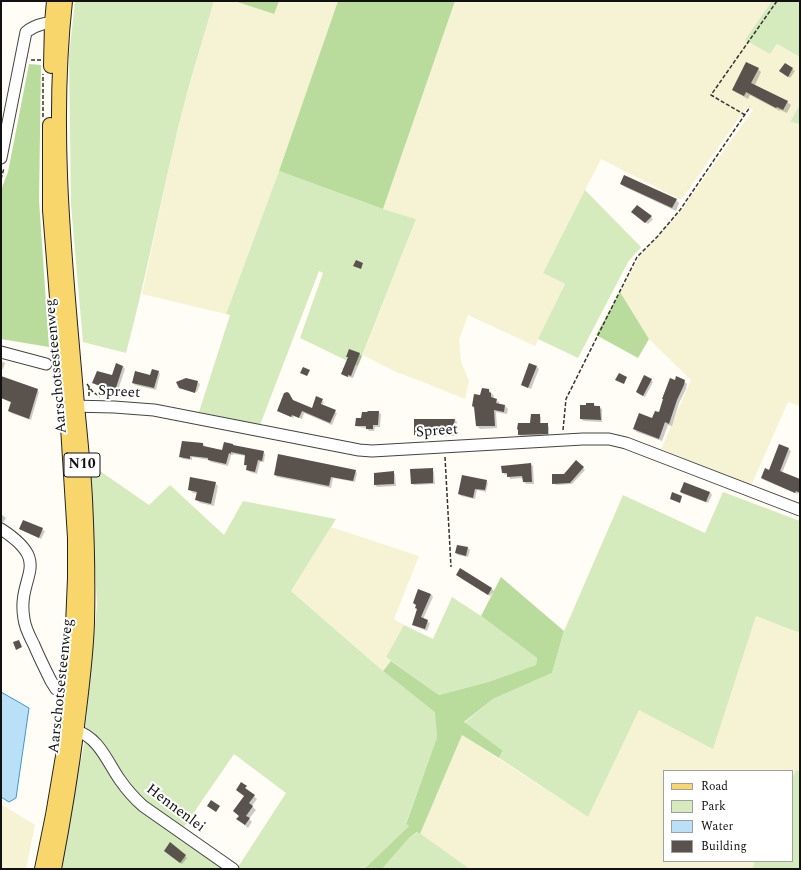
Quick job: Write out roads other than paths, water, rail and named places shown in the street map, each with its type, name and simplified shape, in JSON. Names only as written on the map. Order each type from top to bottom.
[{"type":"main road","name":"Aarschotsesteenweg","points":[[42,869],[54,816],[63,756],[70,696],[74,616],[75,538],[72,406],[61,175],[57,22],[54,1]]},
{"type":"main road","name":"Aarschotsesteenweg","points":[[57,22],[65,1]]},
{"type":"main road","name":"Aarschotsesteenweg","points":[[54,869],[65,810],[83,681],[87,622],[85,497],[72,406]]},
{"type":"street","points":[[1,158],[26,32],[32,27],[40,24],[57,22]]},
{"type":"street","points":[[1,352],[46,364]]},
{"type":"street","name":"Spreet","points":[[72,406],[154,410],[358,450],[386,451],[562,440],[609,439],[626,443],[800,510]]},
{"type":"street","points":[[1,529],[23,545],[28,554],[30,574],[23,608],[24,623],[50,681],[56,689],[70,696]]},
{"type":"street","name":"Hennenlei","points":[[76,731],[84,732],[89,736],[132,795],[143,806],[233,869]]},
{"type":"water","points":[[1,692],[29,708],[16,798],[9,802],[1,797]]}]
